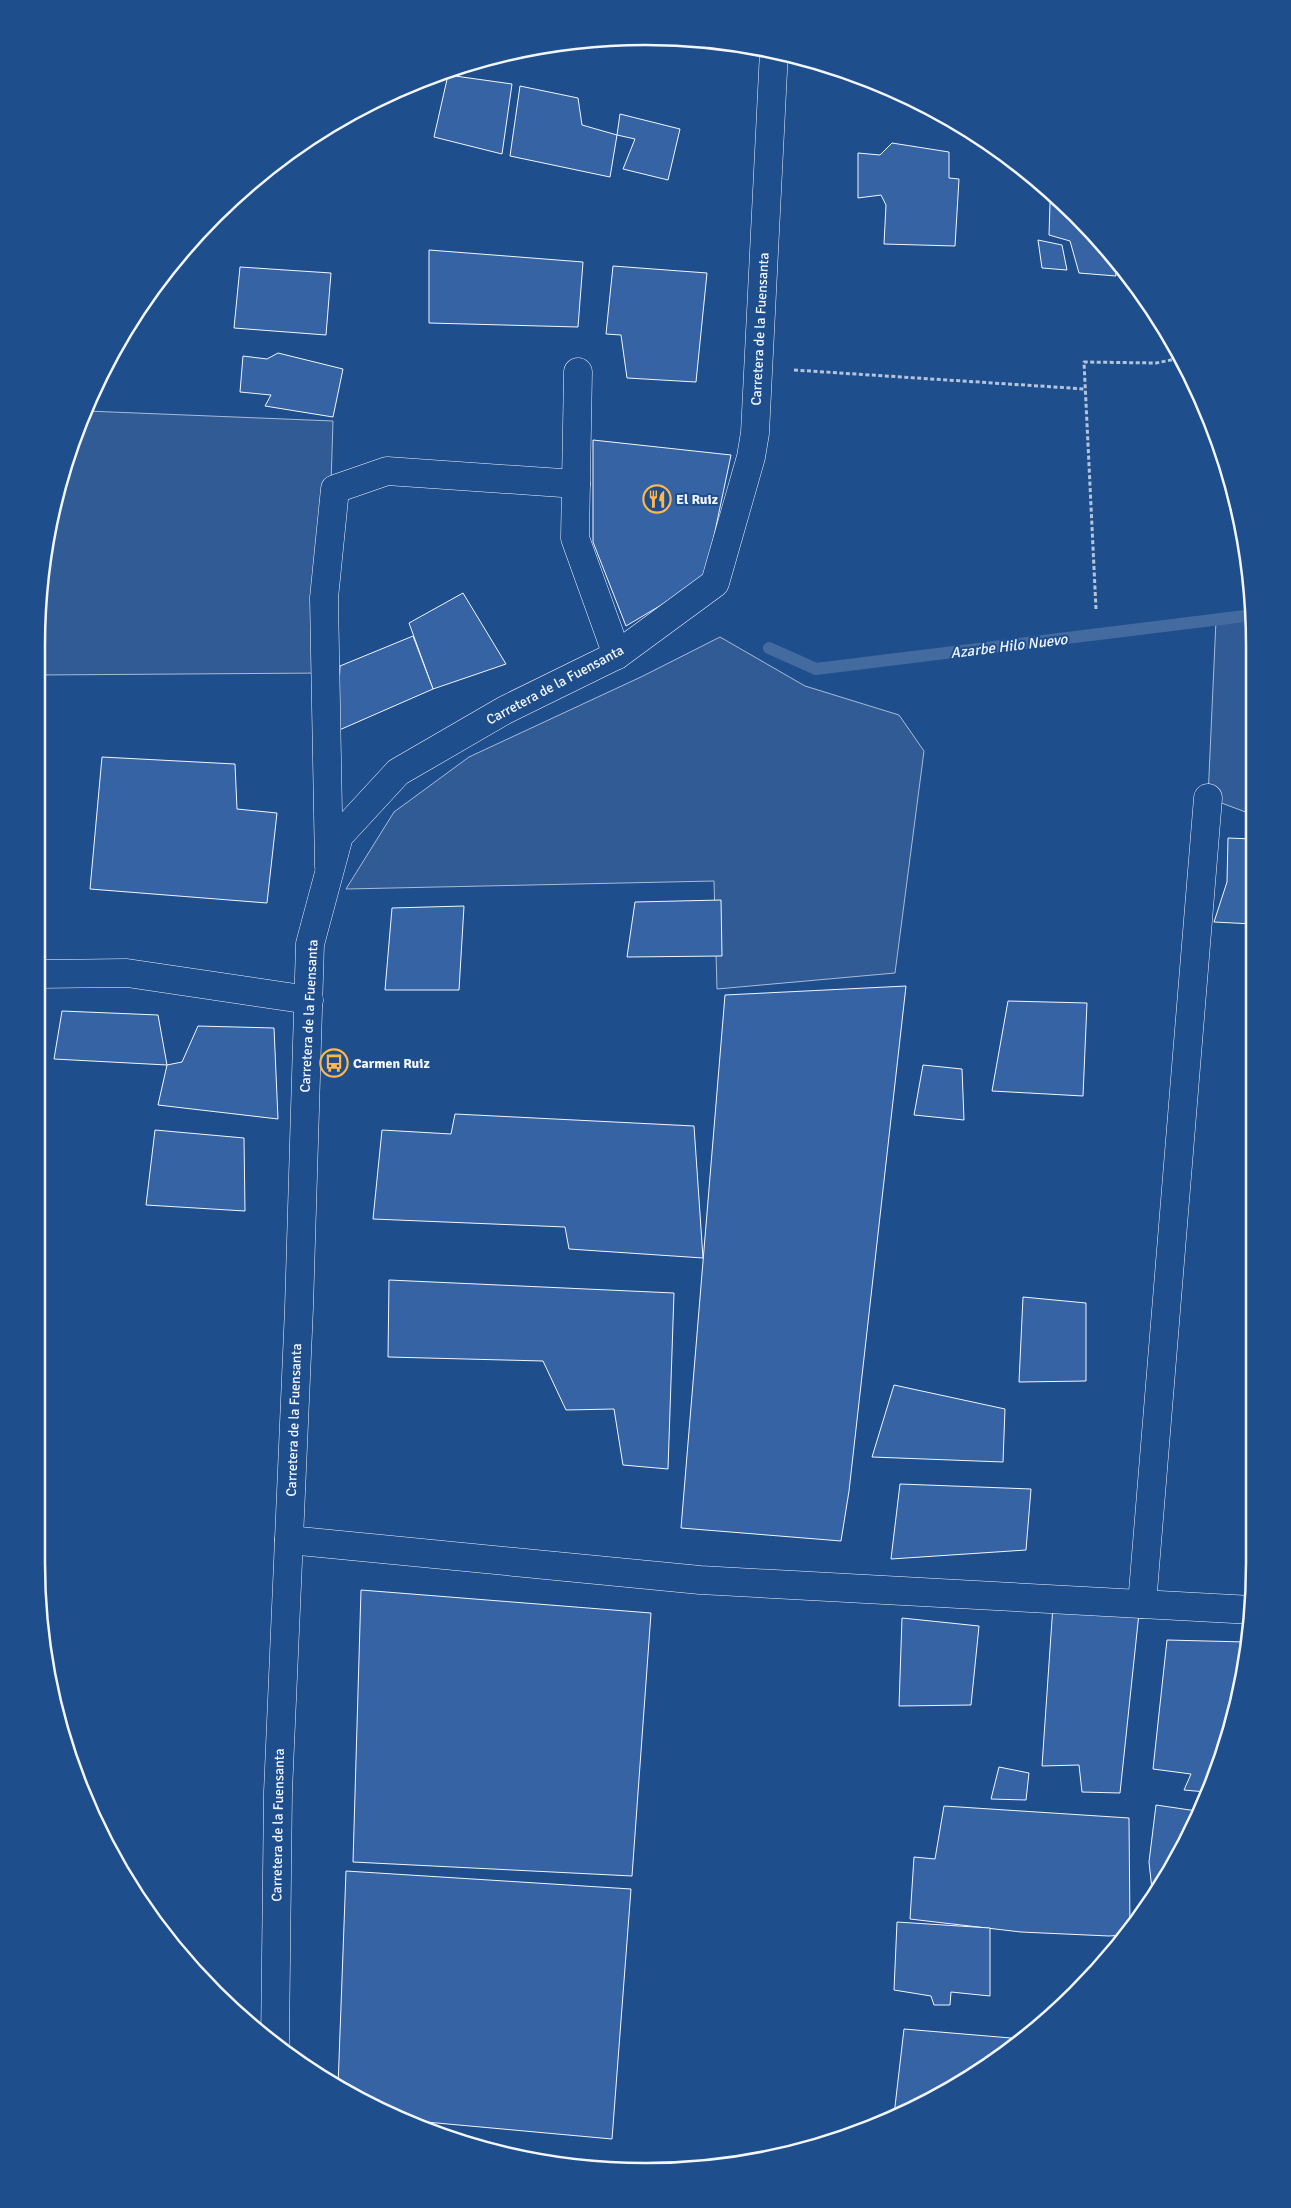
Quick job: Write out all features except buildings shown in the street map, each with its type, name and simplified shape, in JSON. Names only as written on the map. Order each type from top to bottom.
[{"type":"street","name":"Carretera de la Fuensanta","points":[[275,2035],[278,1792],[310,944],[339,836],[398,772],[505,710],[617,655],[715,583],[751,457],[774,59]]},
{"type":"street","points":[[578,372],[575,538],[617,655]]},
{"type":"street","points":[[329,875],[324,598],[335,489],[387,470],[576,484]]},
{"type":"street","points":[[1142,1604],[1208,798]]},
{"type":"street","points":[[45,974],[127,973],[309,1000]]},
{"type":"street","points":[[289,1540],[700,1580],[1244,1610]]},
{"type":"path","points":[[1096,609],[1084,362],[1156,362],[1173,359]]},
{"type":"path","points":[[757,367],[1085,389]]},
{"type":"shaded area","points":[[93,411],[333,421],[325,673],[45,675],[46,606],[57,528],[65,490]]},
{"type":"shaded area","points":[[1245,618],[1246,812],[1208,798],[1216,620]]},
{"type":"shaded area","points":[[720,637],[805,686],[899,715],[924,751],[895,973],[717,989],[714,881],[346,889],[394,812],[469,757],[643,676]]},
{"type":"waterway","name":"Azarbe Hilo Nuevo","points":[[769,648],[816,669],[1245,616]]},
{"type":"place","name":"El Ruiz","points":[[657,499]]},
{"type":"place","name":"Carmen Ruiz","points":[[334,1063]]}]
